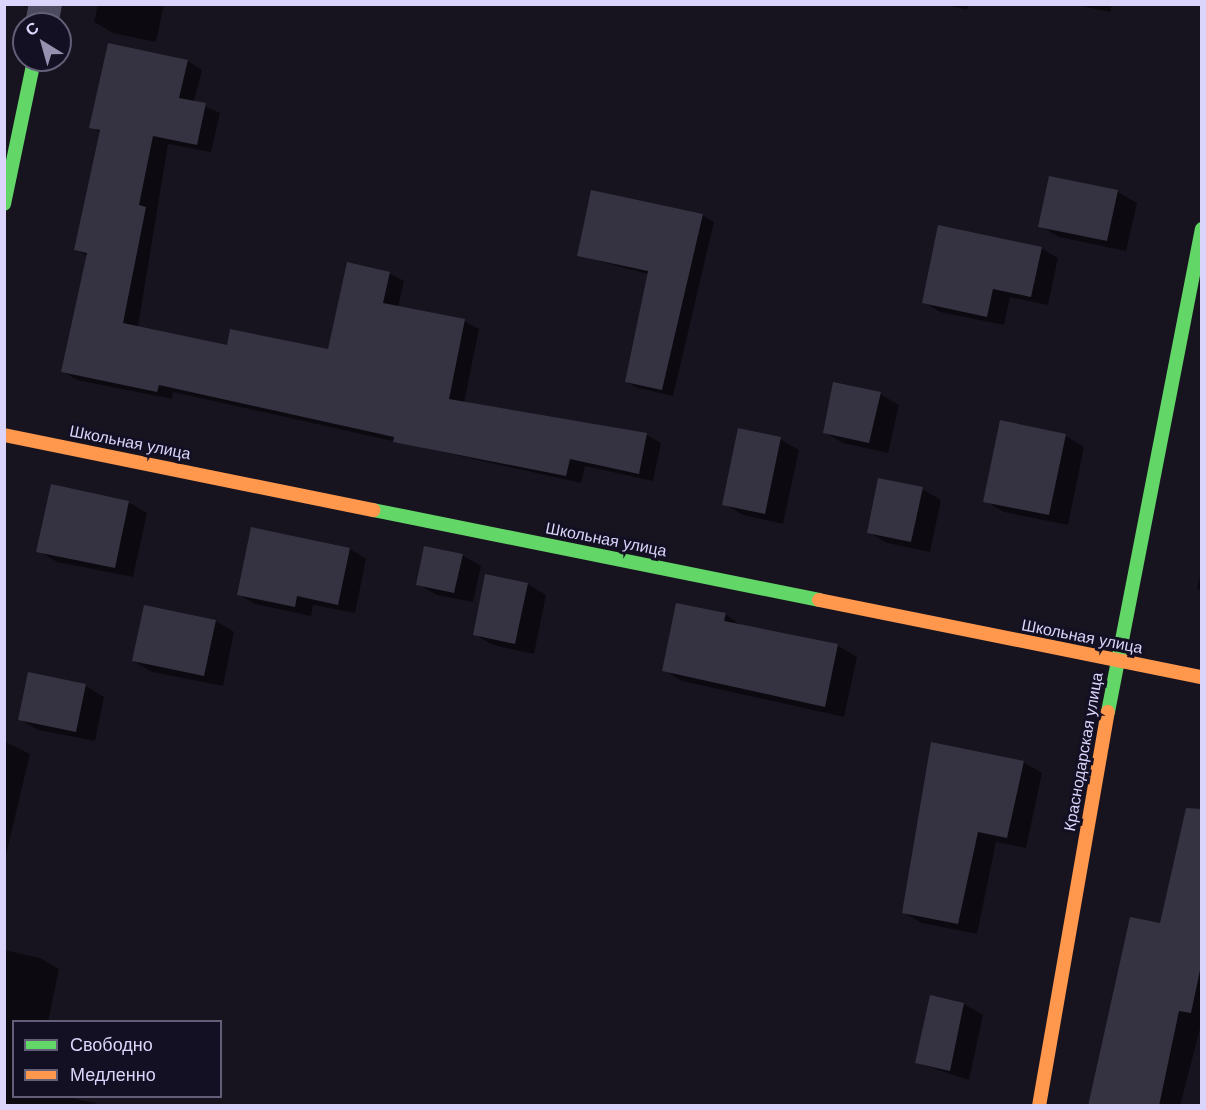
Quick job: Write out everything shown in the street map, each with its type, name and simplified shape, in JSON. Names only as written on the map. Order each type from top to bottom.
[{"type":"street","points":[[4,204],[32,72]]},
{"type":"street","name":"Краснодарская улица","points":[[1038,1106],[1117,661],[1202,230]]},
{"type":"street","name":"Школьная улица","points":[[4,435],[1202,678]]},
{"type":"building","points":[[108,43],[188,60],[179,98],[206,103],[197,145],[153,136],[139,205],[146,207],[123,323],[227,345],[230,329],[328,349],[347,262],[390,272],[383,303],[465,319],[449,399],[647,433],[639,474],[570,459],[566,476],[393,442],[394,437],[159,385],[157,392],[61,372],[87,253],[74,250],[100,130],[89,128]]},
{"type":"building","points":[[1049,176],[1118,190],[1107,241],[1038,227]]},
{"type":"building","points":[[591,190],[703,214],[662,390],[625,382],[648,271],[577,256]]},
{"type":"building","points":[[938,225],[1042,247],[1031,297],[993,289],[987,317],[922,303]]},
{"type":"building","points":[[833,382],[881,392],[869,443],[823,433]]},
{"type":"building","points":[[1000,420],[1066,434],[1049,515],[983,502]]},
{"type":"building","points":[[738,428],[781,437],[765,514],[722,505]]},
{"type":"building","points":[[878,478],[923,487],[911,542],[867,533]]},
{"type":"building","points":[[51,484],[129,501],[115,568],[36,552]]},
{"type":"building","points":[[251,527],[350,548],[338,605],[297,596],[295,607],[237,595]]},
{"type":"building","points":[[424,546],[463,554],[454,593],[416,585]]},
{"type":"building","points":[[485,574],[528,583],[515,644],[473,635]]},
{"type":"building","points":[[676,603],[726,613],[724,621],[838,644],[825,707],[662,671]]},
{"type":"building","points":[[144,605],[216,620],[204,676],[132,661]]},
{"type":"building","points":[[28,672],[86,684],[76,732],[18,720]]},
{"type":"building","points":[[931,742],[1024,761],[1007,838],[978,832],[958,924],[902,913]]},
{"type":"building","points":[[1186,808],[1202,809],[1202,961],[1191,1013],[1179,1011],[1159,1106],[1088,1106],[1130,917],[1160,923]]},
{"type":"building","points":[[930,995],[964,1003],[950,1071],[915,1063]]},
{"type":"traffic: fast","points":[[4,204],[32,72]]},
{"type":"traffic: fast","points":[[1108,712],[1202,229]]},
{"type":"traffic: fast","points":[[373,510],[819,600]]},
{"type":"traffic: slow","points":[[4,435],[373,510]]},
{"type":"traffic: slow","points":[[819,600],[1202,677]]},
{"type":"traffic: slow","points":[[1039,1106],[1108,712]]}]
